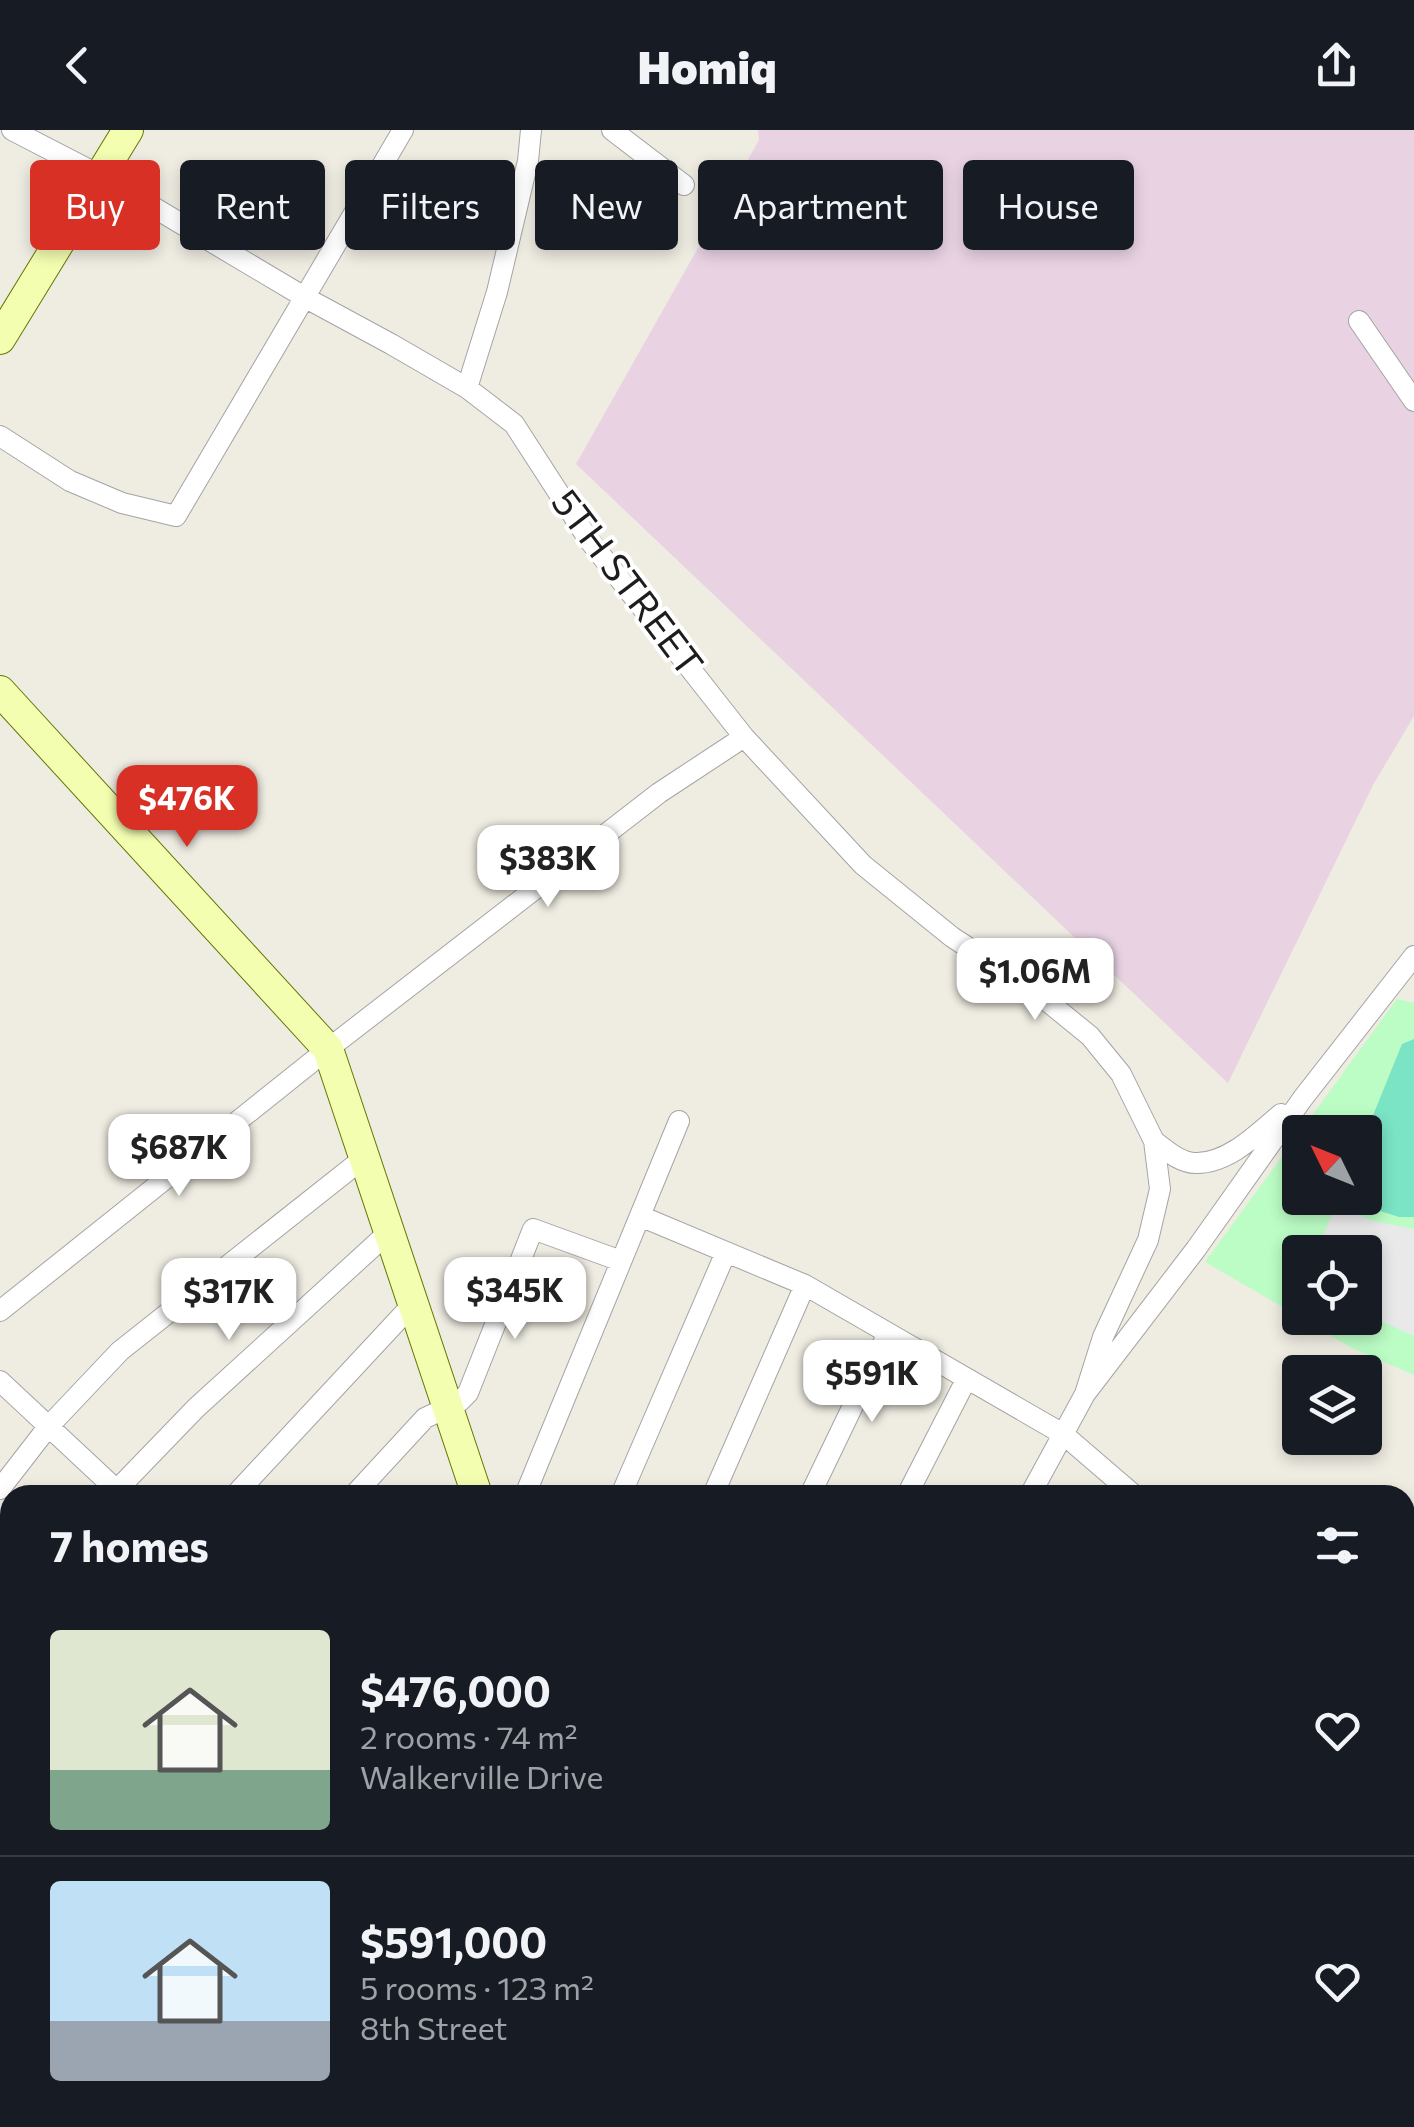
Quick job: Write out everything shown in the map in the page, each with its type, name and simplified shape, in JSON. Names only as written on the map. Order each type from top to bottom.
[{"type":"street","name":"5TH STREET","points":[[12,130],[70,160]]},
{"type":"street","points":[[110,160],[128,130]]},
{"type":"street","points":[[0,436],[70,482],[122,503],[176,516],[403,130]]},
{"type":"street","points":[[467,388],[498,292],[528,161],[531,130]]},
{"type":"street","points":[[612,130],[684,185]]},
{"type":"street","name":"5TH STREET","points":[[160,211],[467,388],[514,424],[589,540],[744,737],[862,865],[952,937],[1036,992],[1090,1036],[1121,1074],[1154,1141],[1160,1189],[1148,1240],[1103,1337],[1086,1394]]},
{"type":"street","points":[[0,338],[55,250]]},
{"type":"street","points":[[1359,321],[1414,401]]},
{"type":"street","points":[[0,690],[328,1049],[473,1485]]},
{"type":"street","points":[[0,1311],[328,1049],[659,794],[744,737]]},
{"type":"street","points":[[1035,1485],[1086,1394],[1303,1098],[1414,956]]},
{"type":"street","points":[[1154,1141],[1177,1158],[1197,1164],[1233,1152],[1303,1098]]},
{"type":"street","points":[[537,1485],[679,1121]]},
{"type":"street","points":[[2,1485],[48,1426],[138,1336],[365,1158]]},
{"type":"street","points":[[640,1216],[805,1285],[1063,1434],[1122,1485]]},
{"type":"street","points":[[363,1485],[421,1422],[468,1392],[533,1229],[622,1261]]},
{"type":"street","points":[[124,1485],[196,1408],[388,1232]]},
{"type":"street","points":[[624,1485],[726,1252]]},
{"type":"street","points":[[717,1485],[805,1285]]},
{"type":"street","points":[[245,1485],[412,1306]]},
{"type":"street","points":[[815,1485],[888,1333]]},
{"type":"street","points":[[912,1485],[966,1380]]},
{"type":"street","points":[[0,1381],[109,1485]]},
{"type":"shaded area","points":[[758,130],[1414,130],[1414,716],[1373,785],[1228,1083],[576,464],[698,248],[943,250],[943,160],[748,160],[759,140]]},
{"type":"shaded area","points":[[1332,1215],[1359,1215],[1414,1229],[1414,1336],[1382,1322],[1382,1235],[1323,1235]]},
{"type":"green space","points":[[1397,999],[1414,1003],[1414,1375],[1382,1361],[1382,1355],[1368,1355],[1329,1335],[1382,1335],[1382,1235],[1282,1235],[1282,1307],[1205,1262],[1282,1157],[1282,1215],[1382,1215],[1382,1115],[1312,1115]]},
{"type":"green space","points":[[1414,1039],[1414,1217],[1382,1212],[1382,1115],[1373,1115],[1402,1044]]}]
